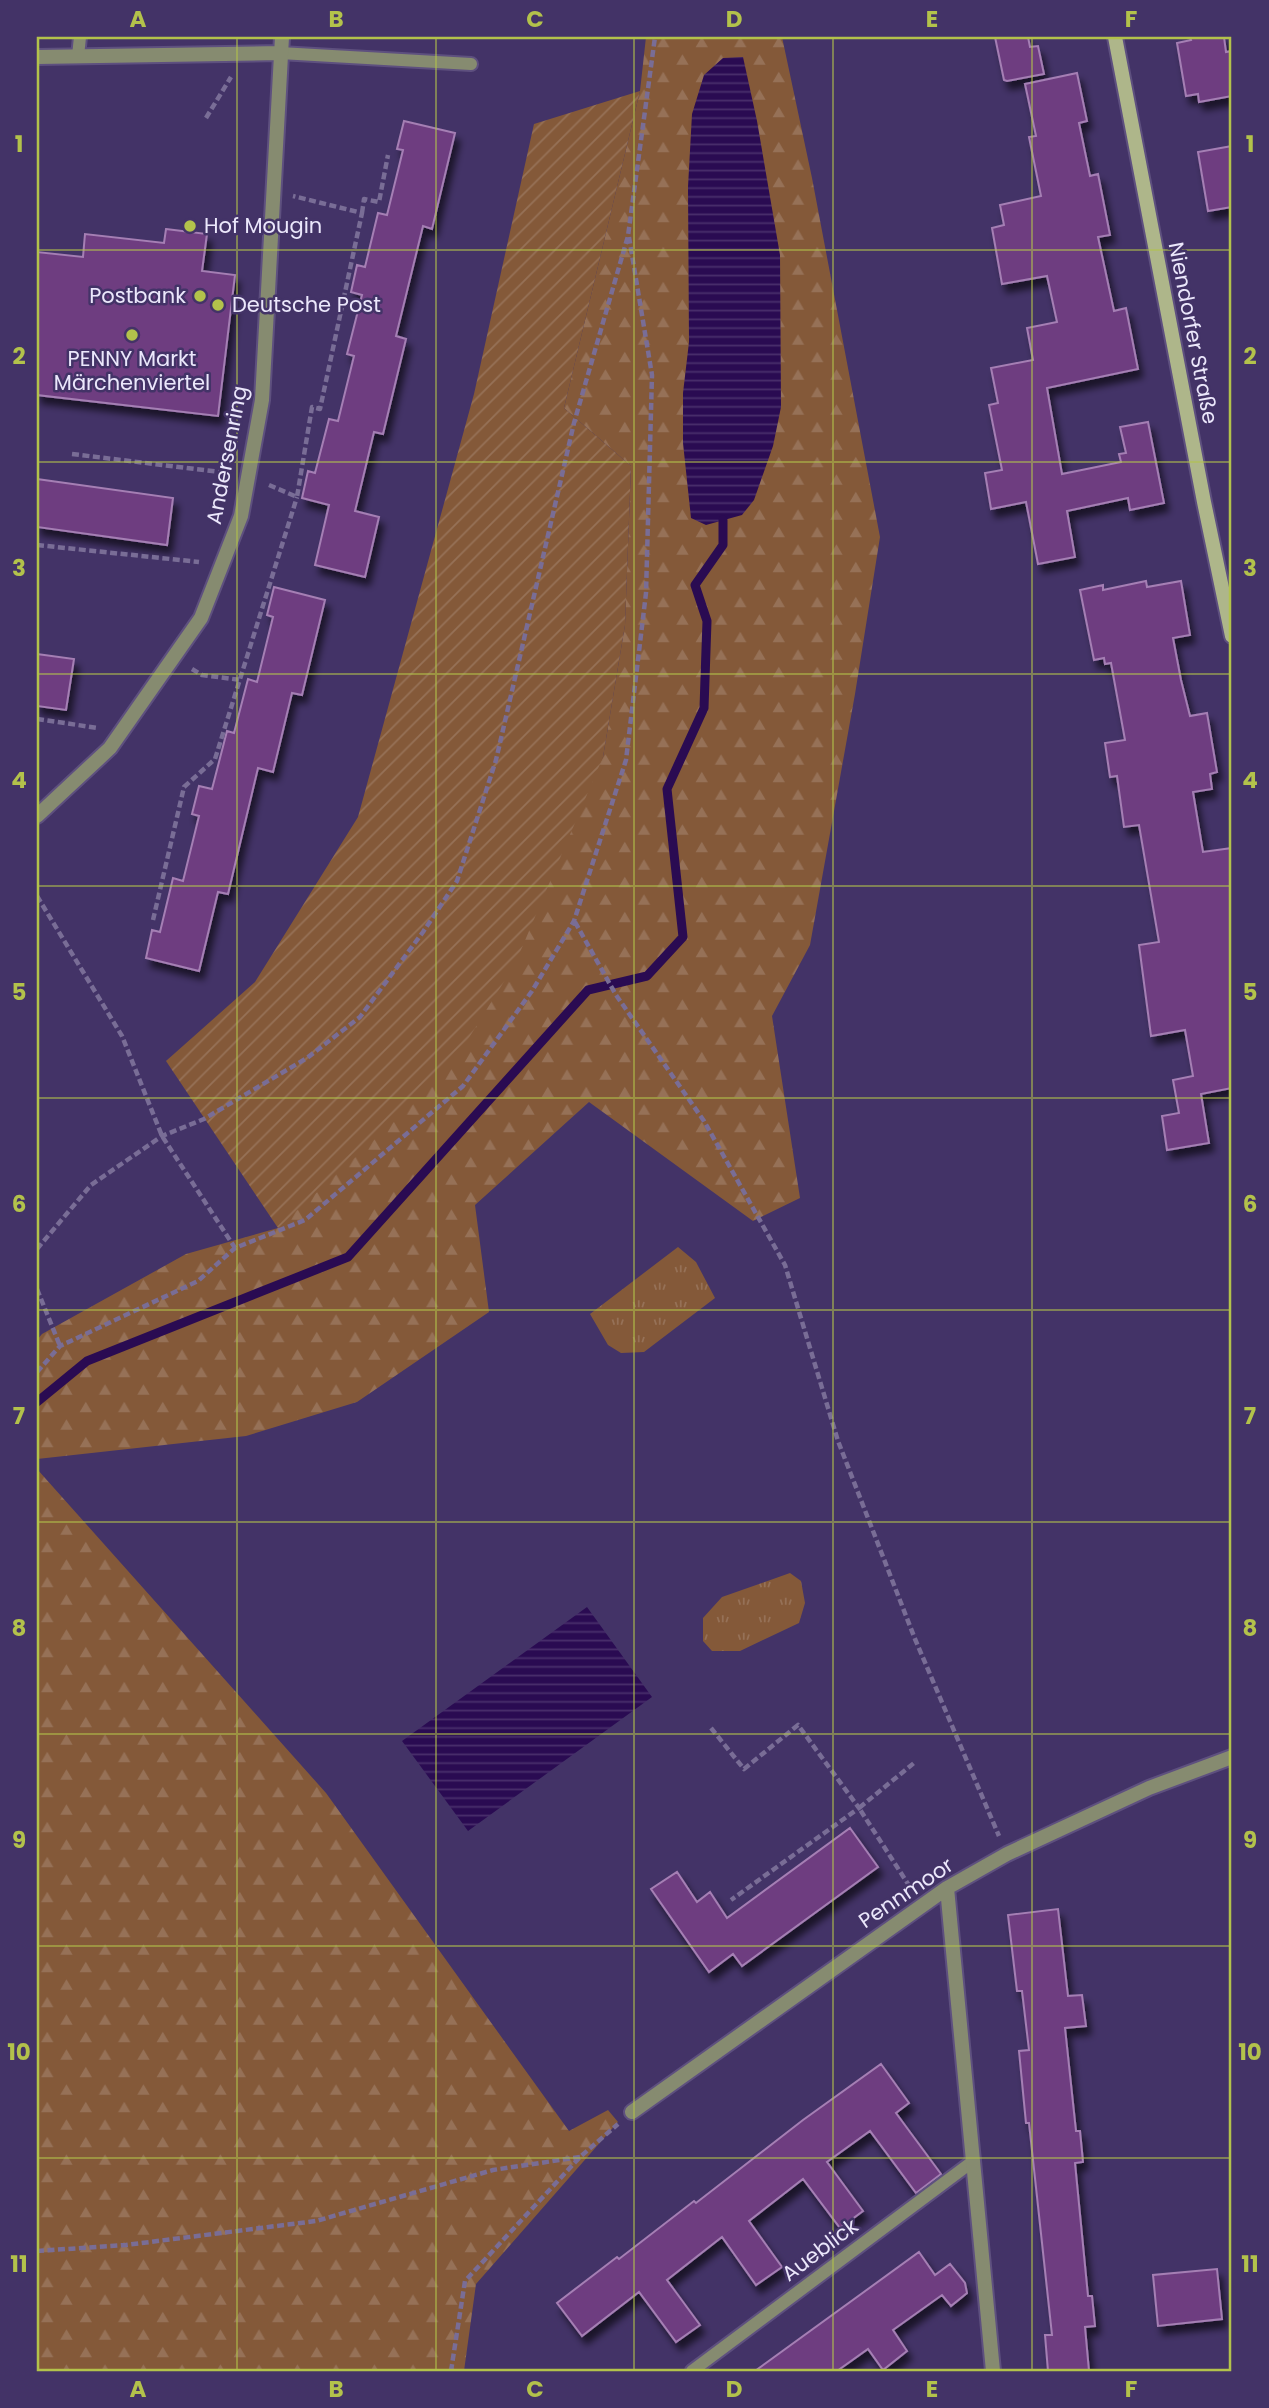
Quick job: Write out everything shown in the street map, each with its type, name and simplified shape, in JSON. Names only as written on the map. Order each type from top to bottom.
[{"type":"main road","name":"Niendorfer Straße","points":[[1115,37],[1232,636]]},
{"type":"street","name":"Andersenring","points":[[37,816],[110,748],[201,618],[241,516],[262,400],[282,37]]},
{"type":"street","points":[[37,57],[280,53]]},
{"type":"street","name":"Pennmoor","points":[[632,2112],[947,1888],[1007,1854],[1149,1788],[1232,1757]]},
{"type":"street","points":[[947,1888],[993,2371]]},
{"type":"lane","points":[[78,56],[80,37]]},
{"type":"lane","points":[[280,53],[471,64]]},
{"type":"lane","name":"Aueblick","points":[[692,2371],[972,2162]]},
{"type":"path","points":[[37,1250],[91,1185],[162,1136],[204,1119],[307,1058],[360,1017],[457,881],[496,761],[574,423],[628,236],[655,37]]},
{"type":"path","points":[[206,118],[232,74],[232,54]]},
{"type":"path","points":[[153,920],[184,787],[215,759],[241,680],[297,497],[312,407],[320,409],[364,199],[379,202],[388,155]]},
{"type":"path","points":[[275,191],[362,213]]},
{"type":"path","points":[[37,1372],[60,1346],[198,1281],[235,1248],[305,1220],[463,1086],[533,991],[574,922],[626,760],[646,593],[652,375],[628,236]]},
{"type":"path","points":[[72,454],[248,475],[297,497]]},
{"type":"path","points":[[37,545],[222,565]]},
{"type":"path","points":[[173,658],[202,675],[241,680]]},
{"type":"path","points":[[37,719],[122,731]]},
{"type":"path","points":[[37,896],[122,1036],[162,1136],[235,1248]]},
{"type":"path","points":[[574,922],[616,995],[704,1121],[785,1265],[838,1441],[915,1639],[1007,1854]]},
{"type":"path","points":[[37,1289],[60,1346]]},
{"type":"path","points":[[711,1728],[744,1769],[798,1725],[859,1808],[922,1905]]},
{"type":"path","points":[[731,1900],[859,1808],[914,1763]]},
{"type":"path","points":[[451,2371],[465,2281],[580,2157],[632,2112]]},
{"type":"path","points":[[37,2251],[126,2245],[316,2221],[493,2170],[580,2157]]},
{"type":"green space","points":[[646,37],[782,37],[812,178],[880,537],[810,945],[772,1016],[800,1198],[753,1221],[589,1102],[475,1205],[489,1312],[357,1402],[246,1436],[37,1459],[37,1340],[42,1334],[186,1254],[278,1228],[603,757],[625,625],[631,466],[564,408],[640,91]]},
{"type":"green space","points":[[640,91],[564,408],[631,466],[625,625],[603,757],[515,964],[447,1073],[278,1228],[166,1061],[255,982],[358,817],[474,394],[534,124]]},
{"type":"green space","points":[[678,1247],[696,1262],[715,1298],[644,1352],[621,1353],[608,1345],[590,1314]]},
{"type":"green space","points":[[37,1469],[326,1793],[569,2131],[608,2110],[618,2122],[476,2284],[464,2371],[37,2371]]},
{"type":"green space","points":[[790,1573],[801,1581],[805,1603],[799,1623],[740,1651],[712,1651],[703,1641],[703,1618],[722,1597]]},
{"type":"shaded area","points":[[743,57],[780,255],[781,407],[773,446],[754,500],[742,515],[706,525],[691,518],[683,443],[683,393],[689,342],[688,187],[692,114],[704,75],[723,58]]},
{"type":"shaded area","points":[[587,1607],[652,1697],[468,1831],[402,1741]]},
{"type":"building","points":[[995,37],[1028,37],[1030,47],[1038,46],[1044,74],[1004,80]]},
{"type":"building","points":[[1190,37],[1224,37],[1226,52],[1232,51],[1232,96],[1199,102],[1198,94],[1186,96],[1177,43],[1191,40]]},
{"type":"building","points":[[1077,73],[1087,121],[1079,123],[1090,176],[1098,174],[1110,235],[1098,237],[1114,311],[1126,308],[1138,369],[1047,388],[1062,474],[1121,462],[1119,454],[1126,453],[1120,427],[1148,422],[1164,503],[1130,510],[1128,498],[1067,511],[1075,557],[1038,564],[1026,502],[991,509],[985,473],[1002,470],[989,405],[998,403],[991,368],[1033,360],[1027,328],[1057,322],[1047,276],[1002,284],[992,228],[1004,225],[1000,205],[1041,196],[1029,137],[1036,136],[1025,84]]},
{"type":"building","points":[[404,121],[455,133],[432,229],[423,226],[396,336],[406,339],[383,434],[374,432],[355,511],[379,517],[365,577],[315,565],[329,505],[302,498],[308,471],[315,473],[329,419],[338,421],[354,356],[347,354],[362,295],[351,292],[357,265],[365,267],[378,213],[387,215],[403,150],[397,149]]},
{"type":"building","points":[[1232,146],[1232,207],[1208,211],[1198,152]]},
{"type":"building","name":"PENNY Markt Märchenviertel","points":[[166,229],[207,234],[202,271],[235,275],[218,416],[37,395],[37,252],[83,257],[85,234],[164,243]]},
{"type":"building","points":[[37,479],[173,498],[167,545],[37,527]]},
{"type":"building","points":[[1146,581],[1147,587],[1181,581],[1190,635],[1173,638],[1190,716],[1207,713],[1217,772],[1210,774],[1212,789],[1193,792],[1203,852],[1232,848],[1232,1088],[1201,1094],[1209,1143],[1167,1150],[1162,1116],[1179,1113],[1173,1080],[1193,1076],[1185,1030],[1151,1036],[1139,945],[1159,942],[1139,825],[1124,827],[1117,776],[1110,777],[1105,743],[1125,740],[1111,663],[1105,664],[1104,658],[1094,660],[1080,590],[1103,585],[1103,590]]},
{"type":"building","points":[[274,587],[325,600],[302,695],[292,693],[273,772],[258,768],[228,894],[218,892],[199,971],[146,958],[152,930],[160,932],[173,878],[183,881],[199,816],[192,814],[199,786],[212,789],[227,731],[234,733],[248,679],[257,682],[273,617],[267,615]]},
{"type":"building","points":[[37,654],[74,659],[66,710],[37,706]]},
{"type":"building","points":[[850,1828],[878,1867],[742,1966],[733,1954],[709,1972],[651,1889],[677,1872],[697,1902],[710,1892],[727,1918]]},
{"type":"building","points":[[1058,1909],[1068,1996],[1082,1995],[1086,2026],[1065,2028],[1076,2131],[1080,2131],[1083,2162],[1075,2163],[1088,2296],[1092,2296],[1095,2326],[1085,2327],[1089,2371],[1048,2371],[1045,2335],[1052,2335],[1019,2051],[1029,2050],[1022,1991],[1017,1991],[1008,1915]]},
{"type":"building","points":[[881,2064],[909,2103],[896,2113],[941,2174],[916,2193],[870,2131],[827,2162],[863,2211],[840,2228],[803,2179],[749,2221],[782,2267],[756,2285],[722,2237],[667,2280],[700,2325],[676,2342],[639,2292],[582,2336],[557,2303]]},
{"type":"building","points":[[919,2252],[935,2275],[950,2264],[965,2283],[967,2293],[951,2306],[942,2295],[893,2330],[907,2351],[883,2370],[868,2349],[837,2371],[755,2371]]},
{"type":"building","points":[[1217,2269],[1222,2319],[1158,2326],[1153,2275]]},
{"type":"waterway","points":[[37,1402],[87,1361],[348,1257],[588,990],[647,976],[683,937],[667,789],[704,708],[707,621],[695,585],[723,545],[723,520]]},
{"type":"place","name":"Hof Mougin","points":[[190,226]]},
{"type":"place","name":"Postbank","points":[[200,296]]},
{"type":"place","name":"Deutsche Post","points":[[218,305]]},
{"type":"place","name":"PENNY Markt Märchenviertel","points":[[132,335]]}]
